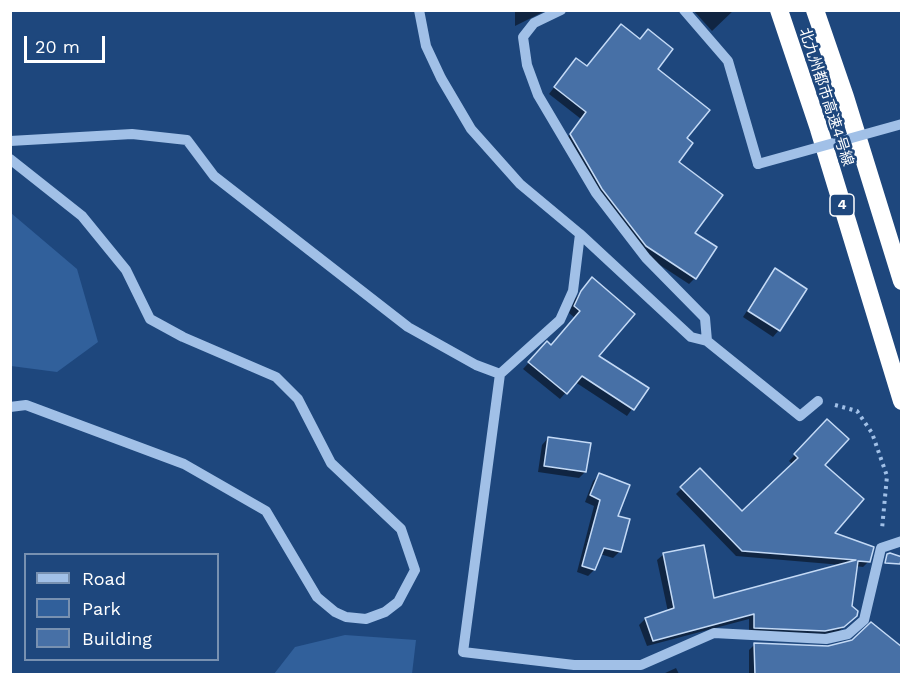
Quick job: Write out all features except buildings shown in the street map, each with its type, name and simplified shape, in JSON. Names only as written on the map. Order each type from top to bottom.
[{"type":"highway","name":"北九州都市高速4号線","points":[[779,10],[819,129],[902,401]]},
{"type":"highway","name":"4","points":[[815,10],[845,97],[902,281]]},
{"type":"street","points":[[419,10],[426,46],[441,78],[471,129],[520,184],[580,234],[691,337],[707,341],[800,416],[818,401]]},
{"type":"street","points":[[561,10],[534,23],[523,37],[527,65],[538,95],[596,194],[646,258],[705,318],[707,341]]},
{"type":"street","points":[[684,10],[728,61],[758,165],[902,124]]},
{"type":"street","points":[[10,141],[132,134],[187,140],[214,176],[408,327],[476,365],[500,374]]},
{"type":"street","points":[[10,159],[82,216],[126,270],[150,319],[183,337],[276,377],[298,399],[331,463],[401,530],[415,570],[398,602],[384,612],[366,618],[346,617],[335,612],[317,597],[266,511],[184,464],[26,405],[10,407]]},
{"type":"street","points":[[580,234],[573,291],[560,321],[500,374],[462,652],[574,670],[641,665],[714,633],[826,639],[848,634],[864,620],[881,548],[902,541]]},
{"type":"path","points":[[818,401],[857,411],[872,433],[887,477],[881,548]]},
{"type":"green space","points":[[11,213],[77,269],[98,342],[57,372],[11,366]]},
{"type":"green space","points":[[345,635],[416,640],[412,674],[274,674],[295,647]]}]
